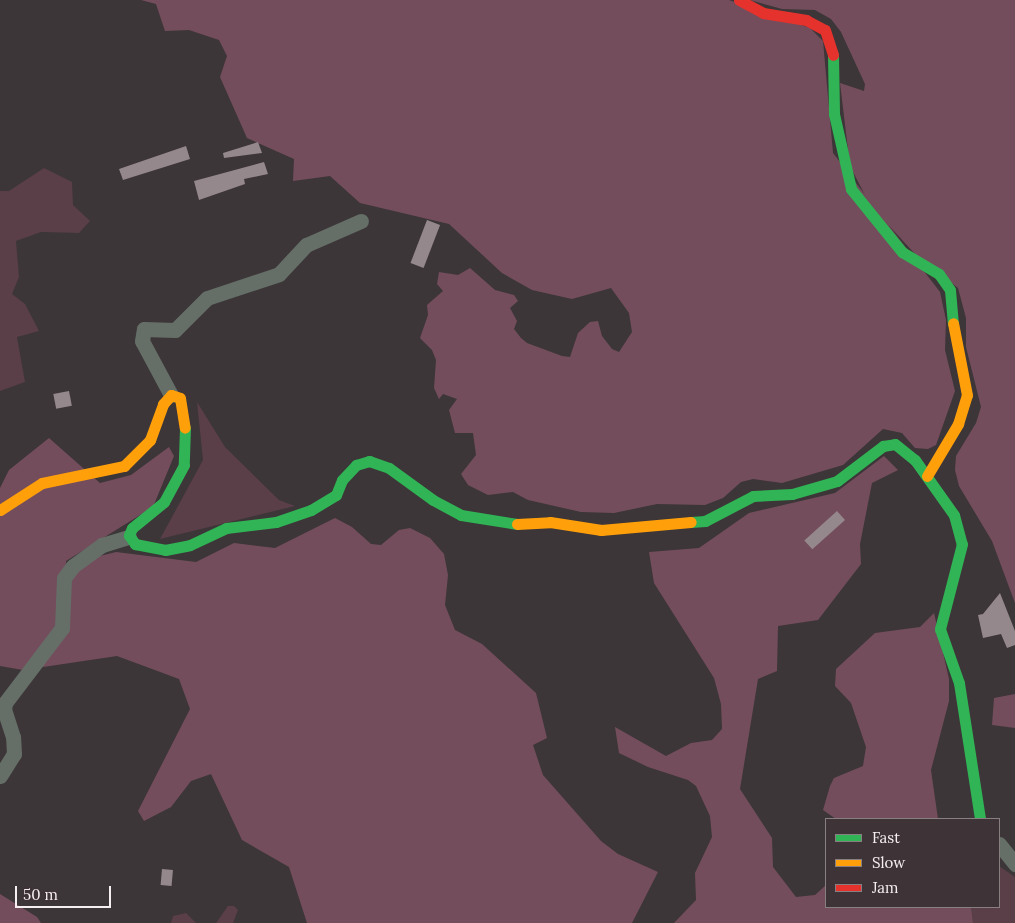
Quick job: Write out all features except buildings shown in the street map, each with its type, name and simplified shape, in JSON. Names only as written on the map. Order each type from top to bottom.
[{"type":"street","points":[[739,0],[763,13],[806,20],[825,30],[833,49],[834,114],[851,189],[902,252],[940,274],[950,290],[956,349],[967,390],[967,401],[945,450],[927,476]]},
{"type":"street","points":[[129,537],[132,528],[164,502],[184,465],[187,445],[184,414],[180,398],[171,395],[142,341],[144,329],[175,330],[207,298],[279,274],[306,246],[361,221]]},
{"type":"street","points":[[0,510],[24,491],[42,483],[124,466],[150,440],[163,404],[171,395]]},
{"type":"street","points":[[129,537],[140,546],[174,550],[226,528],[290,518],[331,499],[350,471],[369,461],[389,468],[433,500],[461,515],[525,525],[550,522],[601,530],[657,523],[706,521],[752,496],[792,494],[837,481],[887,444],[903,449],[927,476],[954,514],[962,544],[940,629],[959,683],[980,818]]},
{"type":"street","points":[[0,776],[14,754],[14,737],[4,703],[62,628],[64,578],[73,566],[102,546],[129,537]]},
{"type":"street","points":[[1000,845],[1015,864]]},
{"type":"shaded area","points":[[141,0],[729,0],[810,28],[823,41],[833,153],[940,292],[946,320],[945,350],[955,391],[936,445],[928,449],[915,448],[902,433],[883,429],[843,465],[782,483],[753,479],[741,482],[723,498],[705,505],[657,504],[614,513],[581,512],[528,500],[513,492],[488,495],[468,485],[461,474],[476,455],[473,433],[455,433],[449,410],[457,399],[443,394],[439,399],[434,388],[436,360],[432,350],[420,338],[428,315],[427,305],[443,291],[437,284],[439,272],[458,275],[470,268],[495,290],[514,295],[518,301],[510,308],[517,321],[514,329],[521,338],[527,343],[562,356],[570,357],[578,333],[590,322],[598,321],[602,336],[612,349],[619,352],[632,332],[629,313],[611,288],[572,299],[532,290],[502,273],[449,224],[360,203],[330,176],[293,181],[294,159],[247,138],[220,77],[227,56],[219,40],[189,30],[165,31],[156,4]]},
{"type":"shaded area","points":[[750,0],[1015,0],[1015,603],[992,541],[959,486],[955,470],[956,456],[976,423],[981,407],[966,347],[966,318],[958,288],[916,255],[870,205],[850,166],[840,83],[864,91],[865,84],[841,32],[831,19],[815,10],[782,9]]},
{"type":"shaded area","points":[[44,168],[72,182],[73,205],[90,221],[79,233],[41,232],[16,241],[19,277],[12,294],[25,304],[39,331],[17,337],[25,382],[0,391],[0,191],[9,191]]},
{"type":"shaded area","points":[[197,402],[225,447],[279,500],[295,506],[160,539],[203,460]]},
{"type":"shaded area","points":[[49,438],[100,483],[131,475],[169,447],[174,456],[153,507],[66,561],[67,577],[92,558],[116,552],[196,562],[234,543],[275,548],[335,518],[352,527],[371,544],[381,545],[399,530],[410,528],[430,538],[444,554],[448,575],[445,605],[455,630],[482,644],[536,693],[547,738],[533,745],[543,775],[601,841],[618,854],[658,872],[632,923],[307,923],[289,867],[242,840],[211,774],[191,781],[171,807],[144,821],[138,811],[190,709],[179,679],[117,656],[23,670],[0,666],[0,488],[9,470]]},
{"type":"shaded area","points":[[884,456],[898,470],[872,483],[860,544],[861,564],[818,620],[778,626],[777,671],[758,679],[740,789],[772,838],[773,867],[796,897],[815,895],[825,886],[825,908],[971,908],[973,923],[674,923],[696,900],[695,873],[712,837],[710,816],[696,786],[688,780],[648,767],[619,753],[615,727],[666,756],[691,743],[712,740],[722,729],[721,704],[714,678],[654,583],[649,552],[699,548],[749,513],[835,493]]},
{"type":"shaded area","points":[[934,613],[949,679],[949,701],[931,770],[938,818],[835,818],[823,810],[830,786],[834,778],[863,766],[866,747],[851,703],[835,686],[836,669],[875,633],[920,627]]},
{"type":"shaded area","points":[[1015,694],[1015,728],[992,725],[994,698]]},
{"type":"shaded area","points":[[1000,867],[1015,877],[1015,923],[973,923],[971,908],[1000,908]]},
{"type":"shaded area","points":[[0,894],[37,917],[41,923],[0,923]]},
{"type":"shaded area","points":[[228,906],[234,906],[238,910],[233,923],[216,923]]},
{"type":"shaded area","points":[[186,913],[196,923],[171,923],[173,916]]},
{"type":"traffic: fast","points":[[833,55],[834,114],[851,189],[902,252],[939,274],[950,290],[953,323]]},
{"type":"traffic: fast","points":[[185,428],[184,465],[164,502],[132,528],[129,535],[135,544],[165,550],[190,545],[226,528],[276,522],[311,510],[336,495],[342,480],[356,465],[369,461],[389,468],[433,500],[461,515],[517,524]]},
{"type":"traffic: fast","points":[[691,522],[705,521],[753,496],[792,494],[837,481],[883,446],[895,444],[915,460],[954,515],[962,544],[940,629],[959,683],[980,818]]},
{"type":"traffic: slow","points":[[927,476],[958,424],[967,395],[953,323]]},
{"type":"traffic: slow","points":[[0,510],[42,483],[124,466],[150,440],[163,404],[171,395],[180,398],[185,428]]},
{"type":"traffic: slow","points":[[517,524],[550,522],[601,530],[691,522]]},
{"type":"traffic: jam","points":[[739,0],[763,13],[806,20],[825,30],[833,55]]}]
